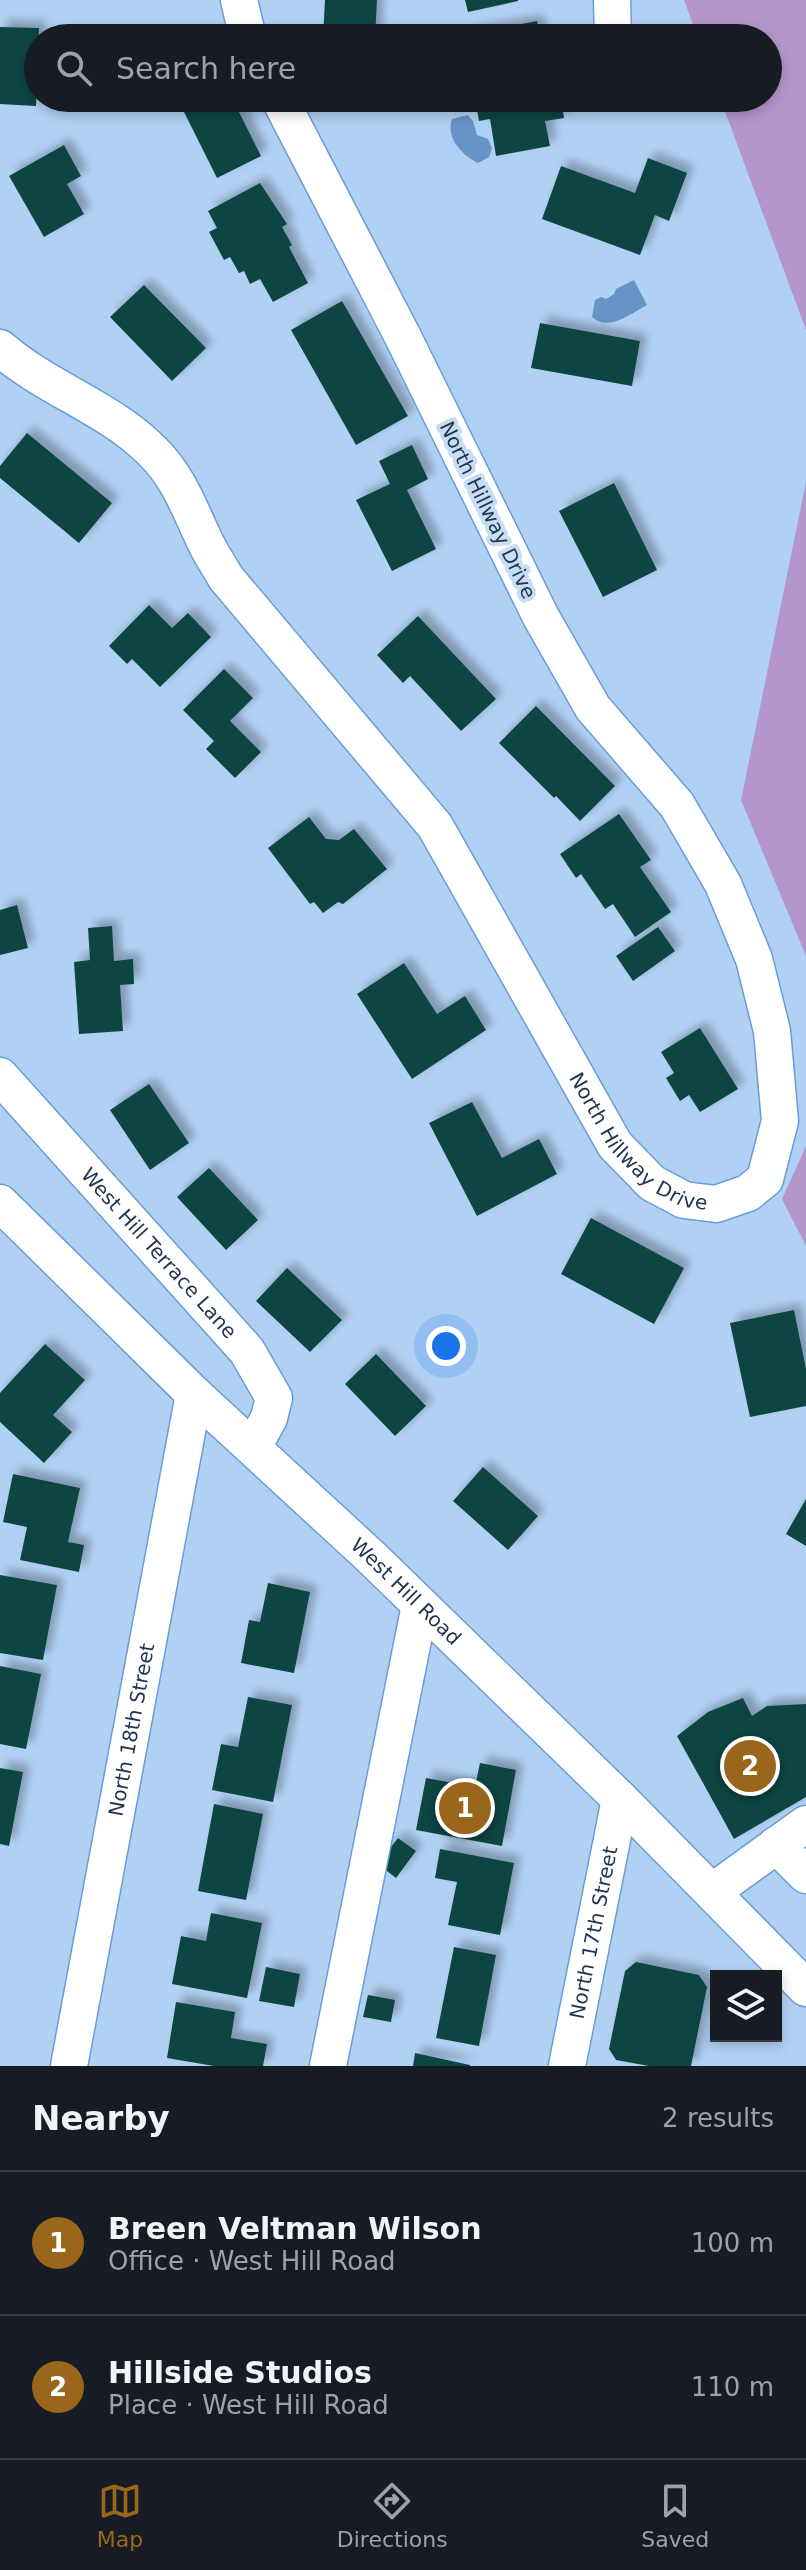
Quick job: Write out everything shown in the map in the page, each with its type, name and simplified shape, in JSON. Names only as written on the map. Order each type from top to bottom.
[{"type":"street","points":[[239,0],[245,24]]},
{"type":"street","points":[[612,0],[613,24]]},
{"type":"street","name":"North Hillway Drive","points":[[0,348],[25,370],[116,421],[161,462],[184,492],[202,537],[226,578],[435,826],[615,1145],[652,1183],[684,1200],[716,1204],[748,1193],[765,1179],[780,1121],[772,1031],[754,959],[723,884],[677,805],[593,708],[541,617],[403,337],[286,112]]},
{"type":"street","name":"West Hill Terrace Lane","points":[[0,1076],[247,1351],[274,1398],[269,1418],[253,1447]]},
{"type":"street","name":"West Hill Road","points":[[0,1203],[194,1394],[420,1605],[620,1799],[806,1988]]},
{"type":"street","name":"North 18th Street","points":[[69,2066],[194,1394]]},
{"type":"street","points":[[328,2066],[420,1605]]},
{"type":"street","name":"North 17th Street","points":[[567,2066],[620,1799]]},
{"type":"street","points":[[712,1892],[806,1824]]},
{"type":"street","points":[[776,1845],[806,1875]]},
{"type":"shaded area","points":[[684,0],[806,0],[806,330],[725,112],[782,112],[782,24],[693,24]]},
{"type":"shaded area","points":[[806,482],[806,956],[741,800]]},
{"type":"shaded area","points":[[806,1146],[806,1246],[782,1199]]},
{"type":"water","points":[[468,115],[477,135],[488,139],[492,148],[489,157],[478,163],[461,151],[451,133],[452,119]]},
{"type":"water","points":[[634,280],[647,305],[612,322],[605,323],[592,317],[595,300],[601,297],[606,299],[616,289]]},
{"type":"building","points":[[325,0],[377,0],[376,24],[324,24]]},
{"type":"building","points":[[465,0],[518,0],[518,1],[468,12]]},
{"type":"building","points":[[0,27],[24,28],[24,105],[0,104]]},
{"type":"building","points":[[184,112],[239,112],[261,156],[217,178]]},
{"type":"building","points":[[477,112],[563,112],[564,118],[545,121],[550,146],[496,156],[490,119],[479,121]]},
{"type":"building","points":[[64,145],[81,176],[67,184],[84,214],[44,237],[9,176]]},
{"type":"building","points":[[648,158],[687,173],[669,221],[655,215],[640,255],[542,219],[561,166],[635,193]]},
{"type":"building","points":[[260,183],[287,224],[282,227],[292,245],[289,247],[308,283],[273,302],[260,279],[250,284],[244,271],[239,273],[230,257],[224,260],[209,232],[217,228],[208,211]]},
{"type":"building","points":[[144,285],[206,348],[172,381],[110,317]]},
{"type":"building","points":[[342,301],[408,416],[356,445],[291,330]]},
{"type":"building","points":[[540,323],[640,341],[632,386],[531,368]]},
{"type":"building","points":[[27,433],[112,503],[79,543],[0,478],[0,466]]},
{"type":"building","points":[[412,445],[428,479],[407,490],[436,549],[392,571],[356,500],[390,484],[379,461]]},
{"type":"building","points":[[614,483],[657,570],[603,597],[559,511]]},
{"type":"building","points":[[149,605],[172,628],[188,613],[211,637],[160,687],[132,659],[127,664],[109,646]]},
{"type":"building","points":[[418,616],[496,699],[461,731],[410,676],[403,683],[377,655]]},
{"type":"building","points":[[224,669],[253,698],[230,721],[261,752],[235,778],[206,749],[214,741],[183,710]]},
{"type":"building","points":[[536,706],[615,786],[580,821],[499,743]]},
{"type":"building","points":[[619,814],[651,860],[640,867],[671,912],[635,937],[613,904],[605,909],[581,874],[576,878],[560,854]]},
{"type":"building","points":[[309,817],[326,839],[339,840],[354,829],[387,869],[343,904],[338,902],[323,913],[314,902],[310,904],[268,848]]},
{"type":"building","points":[[17,905],[28,948],[0,955],[0,910]]},
{"type":"building","points":[[112,926],[114,961],[133,959],[134,984],[120,985],[123,1031],[79,1034],[74,962],[90,960],[88,928]]},
{"type":"building","points":[[658,927],[675,951],[633,981],[616,956]]},
{"type":"building","points":[[404,963],[437,1014],[465,996],[486,1030],[412,1079],[357,994]]},
{"type":"building","points":[[700,1028],[738,1089],[700,1112],[689,1095],[680,1101],[666,1078],[674,1073],[661,1052]]},
{"type":"building","points":[[149,1084],[189,1143],[150,1170],[110,1110]]},
{"type":"building","points":[[472,1102],[502,1158],[539,1139],[557,1174],[477,1216],[429,1123]]},
{"type":"building","points":[[209,1168],[258,1220],[226,1250],[177,1197]]},
{"type":"building","points":[[591,1218],[684,1268],[654,1324],[561,1274]]},
{"type":"building","points":[[287,1268],[342,1320],[310,1352],[256,1301]]},
{"type":"building","points":[[794,1310],[806,1369],[806,1406],[750,1417],[730,1323]]},
{"type":"building","points":[[45,1344],[85,1380],[53,1415],[72,1432],[44,1463],[0,1422],[0,1393]]},
{"type":"building","points":[[376,1354],[426,1406],[395,1436],[345,1384]]},
{"type":"building","points":[[483,1467],[538,1516],[508,1550],[453,1501]]},
{"type":"building","points":[[13,1474],[80,1488],[68,1542],[84,1545],[79,1572],[20,1560],[27,1527],[3,1522]]},
{"type":"building","points":[[806,1499],[806,1546],[786,1534]]},
{"type":"building","points":[[0,1575],[57,1585],[43,1660],[0,1653]]},
{"type":"building","points":[[268,1583],[310,1592],[294,1673],[241,1663],[249,1620],[260,1622]]},
{"type":"building","points":[[0,1666],[41,1674],[26,1749],[0,1744]]},
{"type":"building","points":[[248,1697],[292,1705],[273,1802],[212,1790],[221,1744],[238,1747]]},
{"type":"building","points":[[743,1698],[752,1716],[767,1706],[806,1704],[806,1797],[734,1839],[677,1736],[708,1712]]},
{"type":"building","points":[[480,1763],[516,1770],[502,1846],[416,1830],[426,1778],[475,1787]]},
{"type":"building","points":[[0,1768],[23,1772],[9,1846],[0,1844]]},
{"type":"building","points":[[214,1804],[263,1814],[246,1900],[198,1891]]},
{"type":"building","points":[[398,1838],[416,1851],[396,1878],[378,1864]]},
{"type":"building","points":[[440,1849],[514,1863],[500,1935],[448,1925],[457,1882],[435,1878]]},
{"type":"building","points":[[211,1913],[262,1923],[247,1998],[172,1984],[181,1936],[206,1941]]},
{"type":"building","points":[[454,1947],[496,1955],[479,2046],[436,2038]]},
{"type":"building","points":[[636,1962],[699,1975],[707,1987],[691,2066],[649,2066],[616,2060],[609,2049],[625,1971]]},
{"type":"building","points":[[266,1967],[300,1974],[294,2007],[259,2001]]},
{"type":"building","points":[[368,1995],[395,2000],[391,2022],[363,2017]]},
{"type":"building","points":[[176,2002],[235,2012],[231,2038],[267,2044],[263,2066],[214,2066],[167,2058]]},
{"type":"building","points":[[415,2053],[470,2065],[470,2066],[413,2066]]},
{"type":"place","name":"Hillside Studios","points":[[750,1766]]},
{"type":"place","name":"Breen Veltman Wilson","points":[[465,1808]]}]
